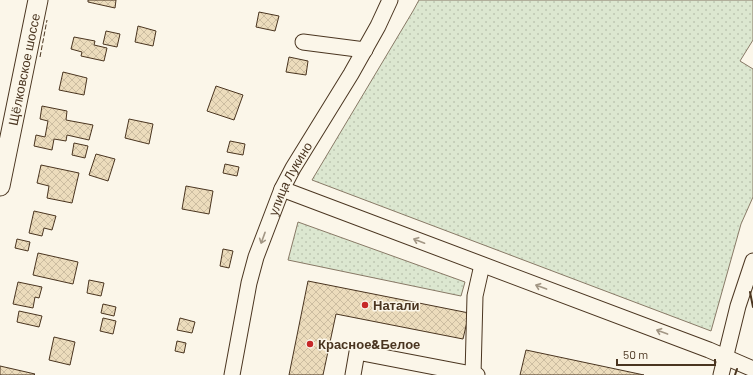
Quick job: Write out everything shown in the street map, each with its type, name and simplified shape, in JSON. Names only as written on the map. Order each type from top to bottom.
[{"type":"main road","name":"Щёлковское шоссе","points":[[0,186],[38,0]]},
{"type":"street","name":"улица Лукино","points":[[232,375],[250,276],[282,189],[293,168],[365,50],[390,0]]},
{"type":"street","points":[[302,42],[365,50]]},
{"type":"street","points":[[282,189],[725,356],[753,369]]},
{"type":"street","points":[[721,375],[738,306],[753,261]]},
{"type":"street","points":[[353,375],[357,352],[406,368],[474,375],[475,296],[482,265]]},
{"type":"green space","points":[[419,0],[753,0],[753,40],[740,61],[753,69],[753,197],[741,224],[711,331],[312,180]]},
{"type":"green space","points":[[298,222],[465,282],[461,296],[288,260]]},
{"type":"building","points":[[88,0],[116,0],[115,8],[88,2]]},
{"type":"building","points":[[259,12],[279,16],[275,31],[256,27]]},
{"type":"building","points":[[138,26],[156,31],[153,46],[135,42]]},
{"type":"building","points":[[106,31],[120,34],[117,47],[103,44]]},
{"type":"building","points":[[74,37],[95,41],[94,45],[107,48],[104,61],[81,56],[82,52],[71,49]]},
{"type":"building","points":[[289,57],[308,61],[306,75],[286,72]]},
{"type":"building","points":[[63,72],[87,78],[84,95],[59,90]]},
{"type":"building","points":[[216,86],[243,95],[234,120],[207,111]]},
{"type":"building","points":[[42,106],[67,111],[66,120],[93,125],[89,140],[67,135],[66,141],[54,139],[52,150],[34,146],[36,135],[45,137],[48,121],[40,119]]},
{"type":"building","points":[[129,119],[153,124],[149,144],[125,138]]},
{"type":"building","points":[[230,141],[245,144],[243,155],[227,152]]},
{"type":"building","points":[[74,143],[88,146],[85,158],[72,155]]},
{"type":"building","points":[[96,154],[115,159],[108,181],[89,175]]},
{"type":"building","points":[[225,164],[239,167],[237,176],[223,173]]},
{"type":"building","points":[[41,165],[79,173],[72,203],[47,198],[49,186],[37,183]]},
{"type":"building","points":[[186,186],[213,191],[209,214],[182,209]]},
{"type":"building","points":[[34,211],[56,216],[52,230],[44,228],[42,236],[29,233]]},
{"type":"building","points":[[17,239],[30,242],[28,251],[15,248]]},
{"type":"building","points":[[223,249],[233,251],[229,268],[220,266]]},
{"type":"building","points":[[38,253],[78,262],[73,284],[33,275]]},
{"type":"building","points":[[89,280],[104,283],[101,296],[87,293]]},
{"type":"building","points":[[308,281],[469,313],[463,339],[336,314],[323,375],[289,375]]},
{"type":"building","points":[[18,282],[42,287],[39,298],[35,297],[33,308],[13,304]]},
{"type":"building","points":[[103,304],[116,307],[114,316],[101,313]]},
{"type":"building","points":[[19,311],[42,316],[39,327],[17,322]]},
{"type":"building","points":[[103,318],[116,321],[113,334],[100,331]]},
{"type":"building","points":[[180,318],[195,322],[192,333],[177,330]]},
{"type":"building","points":[[54,337],[75,342],[70,365],[49,360]]},
{"type":"building","points":[[177,341],[186,343],[184,353],[175,351]]},
{"type":"building","points":[[526,350],[644,375],[520,375]]},
{"type":"building","points":[[0,366],[35,374],[0,375]]},
{"type":"fence","points":[[40,57],[47,20]]},
{"type":"wall","points":[[750,292],[753,307]]},
{"type":"wall","points":[[735,375],[737,369]]},
{"type":"place","name":"Натали","points":[[365,305]]},
{"type":"place","name":"Красное&Белое","points":[[310,344]]}]
